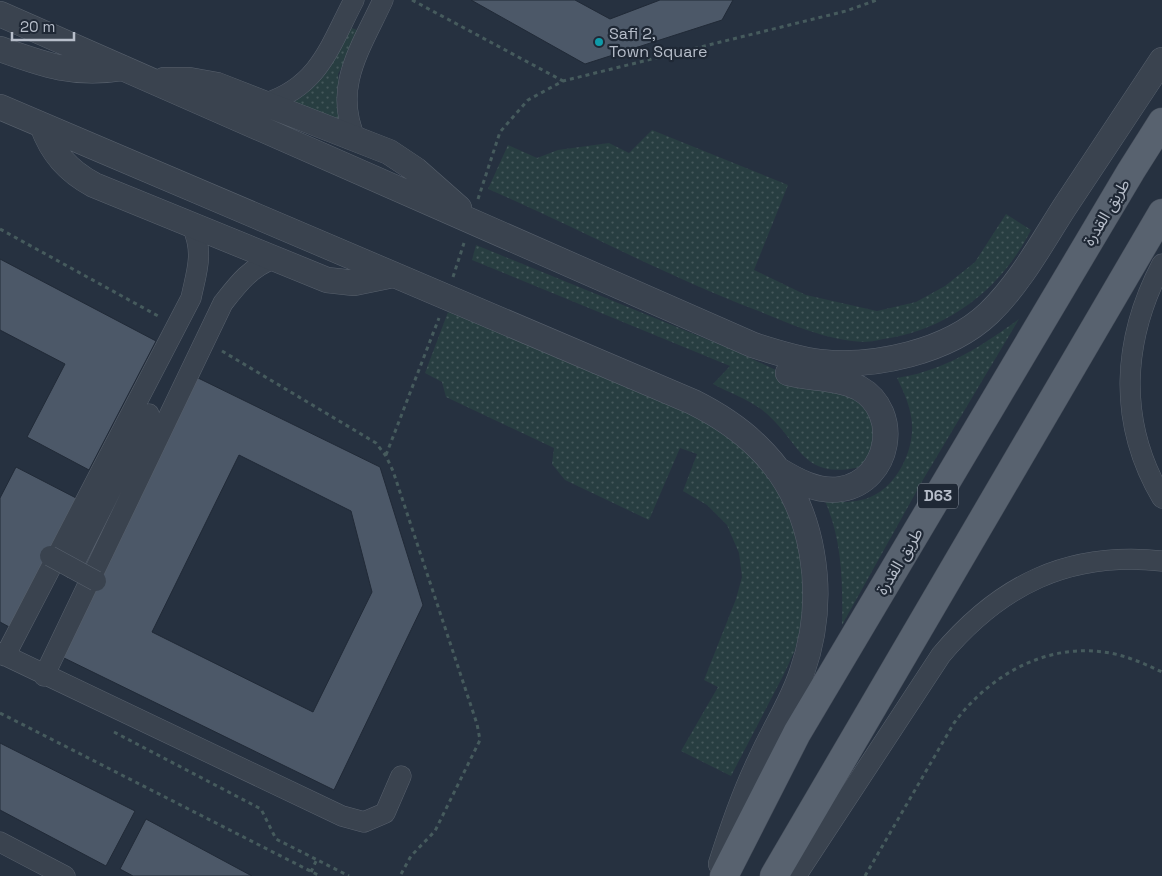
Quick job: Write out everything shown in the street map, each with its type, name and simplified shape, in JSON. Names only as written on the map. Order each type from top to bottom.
[{"type":"main road","name":"طريق القدرة","points":[[724,876],[797,733],[1162,122]]},
{"type":"main road","points":[[774,876],[1162,213]]},
{"type":"street","points":[[266,103],[293,92],[315,72],[324,60],[354,0]]},
{"type":"street","points":[[356,140],[346,114],[346,86],[383,0]]},
{"type":"street","points":[[0,14],[747,342],[794,358],[819,362],[870,362],[921,350],[967,328],[988,314],[1005,296],[1036,255],[1162,60]]},
{"type":"street","points":[[0,49],[50,67],[68,70],[104,71],[122,68]]},
{"type":"street","points":[[154,81],[203,82],[266,103],[389,152],[416,170],[471,221]]},
{"type":"street","points":[[0,107],[717,414],[759,448],[776,469],[800,510],[808,532],[815,579],[814,627],[802,673],[744,798],[718,876]]},
{"type":"street","points":[[42,125],[53,150],[71,171],[82,179],[314,276],[340,282],[367,282],[393,275]]},
{"type":"street","points":[[44,676],[149,414],[176,326],[191,298],[200,259],[198,240],[192,226]]},
{"type":"street","points":[[273,259],[261,264],[243,278],[223,303],[205,341],[149,414],[2,655],[342,816],[364,822],[385,813],[401,776]]},
{"type":"street","points":[[1162,264],[1138,322],[1133,345],[1130,393],[1138,440],[1145,464],[1162,498]]},
{"type":"street","points":[[747,342],[757,357],[772,367],[796,375],[858,388],[877,403],[886,426],[886,438],[879,462],[867,476],[852,486],[840,489],[814,486],[791,478],[776,469]]},
{"type":"street","points":[[72,568],[149,414]]},
{"type":"street","points":[[50,556],[96,581]]},
{"type":"street","points":[[796,876],[940,655],[962,630],[986,608],[1028,583],[1074,565],[1106,560],[1139,559],[1162,561]]},
{"type":"street","points":[[0,842],[65,876]]},
{"type":"path","points":[[412,0],[563,82]]},
{"type":"path","points":[[386,456],[446,298],[500,132],[528,100],[563,82],[846,11],[877,0]]},
{"type":"path","points":[[0,230],[176,326]]},
{"type":"path","points":[[205,341],[376,443],[386,456],[477,724],[480,740],[435,831],[411,856],[400,876]]},
{"type":"path","points":[[865,876],[954,722],[976,696],[996,679],[1033,660],[1073,652],[1113,654],[1133,659],[1162,672]]},
{"type":"path","points":[[0,713],[320,876]]},
{"type":"path","points":[[113,732],[261,809],[276,839],[349,876]]},
{"type":"path","points":[[312,872],[317,859]]},
{"type":"green space","points":[[348,27],[361,31],[338,74],[342,121],[293,103],[303,96],[318,78],[331,59]]},
{"type":"green space","points":[[652,130],[788,185],[754,270],[806,295],[877,311],[916,302],[945,286],[975,262],[1006,214],[1031,230],[1006,269],[973,301],[954,314],[913,332],[890,338],[870,342],[850,341],[822,335],[782,321],[722,296],[488,189],[508,145],[537,158],[558,150],[609,143],[629,153]]},
{"type":"green space","points":[[476,245],[733,350],[780,372],[864,396],[879,441],[860,467],[840,470],[824,468],[812,463],[761,409],[713,384],[730,366],[472,260]]},
{"type":"green space","points":[[448,312],[690,409],[746,448],[773,481],[788,509],[799,540],[805,577],[804,612],[795,650],[731,776],[681,751],[718,687],[704,680],[736,599],[742,577],[739,553],[727,525],[707,505],[683,491],[697,454],[680,448],[649,520],[565,480],[552,464],[554,448],[446,397],[442,382],[425,373]]},
{"type":"green space","points":[[1019,319],[924,478],[842,625],[842,593],[838,546],[831,516],[825,501],[846,502],[866,499],[886,487],[903,464],[910,445],[912,420],[905,395],[897,378],[920,373],[949,362],[985,342]]},
{"type":"building","name":"Safi 2, Town Square","points":[[471,0],[575,0],[610,19],[660,0],[733,0],[722,20],[585,64]]},
{"type":"building","points":[[0,259],[156,341],[89,470],[27,437],[65,364],[0,330]]},
{"type":"building","points":[[194,376],[380,467],[423,605],[334,790],[60,656]],"holes":[[[239,455],[351,511],[372,592],[313,712],[152,632]]]},
{"type":"building","points":[[16,467],[78,499],[11,628],[0,622],[0,498]]},
{"type":"building","points":[[0,743],[135,811],[106,866],[0,810]]},
{"type":"building","points":[[146,819],[252,876],[133,876],[120,869]]},
{"type":"place","name":"Safi 2, Town Square","points":[[599,42]]}]
